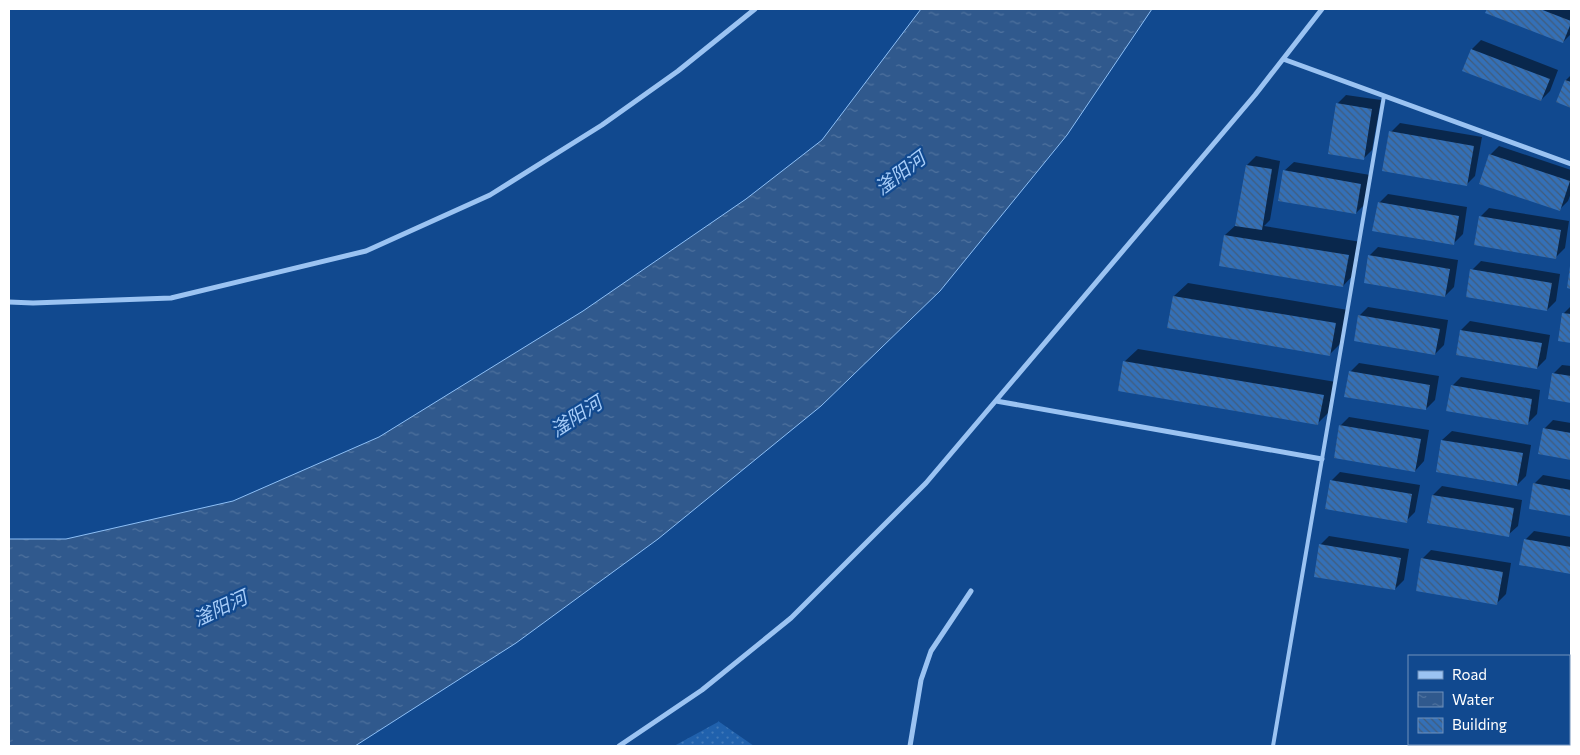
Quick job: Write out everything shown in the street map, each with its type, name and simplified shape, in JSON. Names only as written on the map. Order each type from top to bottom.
[{"type":"street","points":[[9,302],[33,303],[172,298],[366,250],[490,195],[602,125],[678,70],[755,9]]},
{"type":"street","points":[[619,746],[702,690],[791,618],[926,483],[1255,95],[1322,9]]},
{"type":"street","points":[[1283,59],[1571,164]]},
{"type":"street","points":[[996,400],[1322,459]]},
{"type":"street","points":[[910,746],[921,680],[932,651],[971,591]]},
{"type":"lane","points":[[1273,746],[1384,96]]},
{"type":"shaded area","points":[[718,722],[754,746],[674,746]]},
{"type":"water","name":"滏阳河","points":[[921,9],[1152,9],[1067,135],[940,291],[821,406],[658,539],[516,643],[355,746],[9,746],[9,539],[66,539],[233,501],[379,437],[583,311],[746,199],[822,140]]},
{"type":"building","points":[[1487,9],[1540,9],[1571,21],[1571,23],[1563,43],[1485,13]]},
{"type":"building","points":[[1471,49],[1550,79],[1541,101],[1462,71]]},
{"type":"building","points":[[1565,80],[1571,82],[1571,108],[1556,102]]},
{"type":"building","points":[[1336,103],[1372,109],[1364,160],[1328,154]]},
{"type":"building","points":[[1389,131],[1474,146],[1467,186],[1382,171]]},
{"type":"building","points":[[1489,154],[1570,181],[1560,211],[1479,184]]},
{"type":"building","points":[[1246,165],[1272,169],[1262,230],[1235,226]]},
{"type":"building","points":[[1283,170],[1361,184],[1356,214],[1278,201]]},
{"type":"building","points":[[1378,202],[1459,216],[1454,245],[1372,231]]},
{"type":"building","points":[[1479,216],[1561,230],[1556,259],[1474,245]]},
{"type":"building","points":[[1224,235],[1349,255],[1343,287],[1219,266]]},
{"type":"building","points":[[1368,255],[1450,269],[1445,297],[1364,283]]},
{"type":"building","points":[[1571,267],[1571,289],[1567,288]]},
{"type":"building","points":[[1470,269],[1552,283],[1547,311],[1466,297]]},
{"type":"building","points":[[1173,296],[1336,323],[1330,356],[1167,328]]},
{"type":"building","points":[[1562,313],[1571,314],[1571,343],[1558,341]]},
{"type":"building","points":[[1358,315],[1440,329],[1435,355],[1354,341]]},
{"type":"building","points":[[1460,330],[1542,343],[1537,369],[1456,355]]},
{"type":"building","points":[[1123,361],[1324,395],[1318,425],[1118,391]]},
{"type":"building","points":[[1349,371],[1430,385],[1426,410],[1344,397]]},
{"type":"building","points":[[1552,373],[1571,376],[1571,403],[1548,399]]},
{"type":"building","points":[[1451,385],[1532,399],[1528,425],[1446,411]]},
{"type":"building","points":[[1339,425],[1421,439],[1415,472],[1334,458]]},
{"type":"building","points":[[1543,428],[1571,433],[1571,460],[1538,454]]},
{"type":"building","points":[[1441,440],[1523,453],[1517,486],[1436,472]]},
{"type":"building","points":[[1330,480],[1412,494],[1407,523],[1325,509]]},
{"type":"building","points":[[1533,483],[1571,490],[1571,516],[1529,509]]},
{"type":"building","points":[[1432,495],[1514,508],[1509,537],[1427,523]]},
{"type":"building","points":[[1524,539],[1571,547],[1571,574],[1519,565]]},
{"type":"building","points":[[1319,544],[1401,558],[1395,590],[1314,577]]},
{"type":"building","points":[[1421,558],[1503,572],[1497,605],[1416,591]]}]
